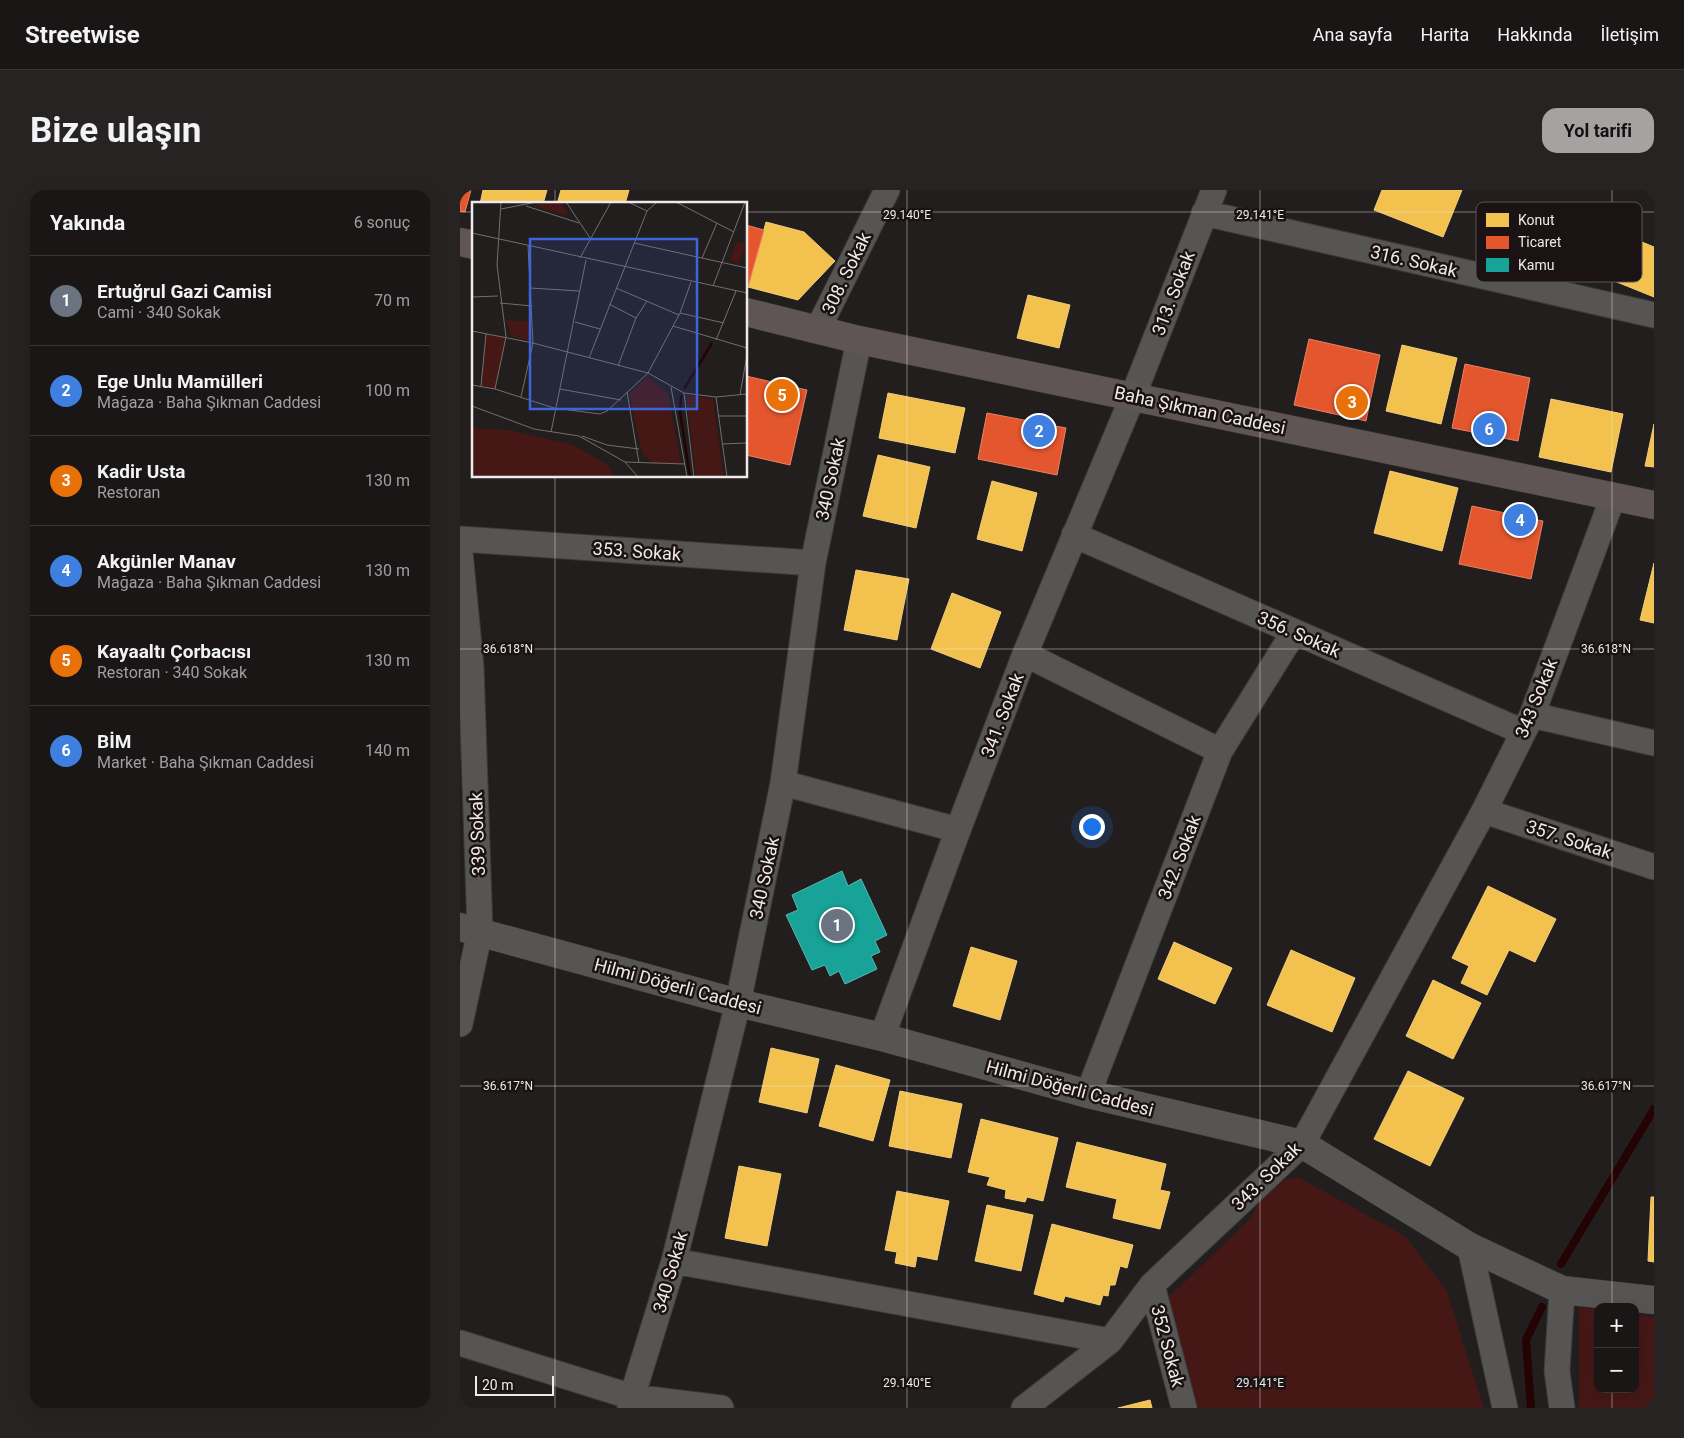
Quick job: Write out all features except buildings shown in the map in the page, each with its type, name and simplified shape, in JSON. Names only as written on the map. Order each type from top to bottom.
[{"type":"main road","name":"Baha Şıkman Caddesi","points":[[748,312],[859,340],[1654,505]]},
{"type":"street","name":"308. Sokak","points":[[818,329],[887,190]]},
{"type":"street","name":"313. Sokak","points":[[1133,396],[1214,190]]},
{"type":"street","name":"316. Sokak","points":[[1204,213],[1476,275]]},
{"type":"street","name":"316. Sokak","points":[[1508,282],[1654,315]]},
{"type":"street","name":"340 Sokak","points":[[631,1402],[674,1261],[738,1003],[784,783],[813,563],[859,340]]},
{"type":"street","name":"341. Sokak","points":[[882,1037],[958,830],[1026,654],[1133,396]]},
{"type":"street","name":"343 Sokak","points":[[1484,811],[1528,724],[1613,497]]},
{"type":"street","name":"356. Sokak","points":[[1074,535],[1294,632],[1528,724],[1654,743]]},
{"type":"street","name":"353. Sokak","points":[[460,539],[813,563]]},
{"type":"street","name":"339 Sokak","points":[[460,552],[466,666],[470,929],[460,1024]]},
{"type":"street","name":"342. Sokak","points":[[1088,1094],[1220,751],[1294,632]]},
{"type":"street","points":[[1026,654],[1220,751]]},
{"type":"street","points":[[784,783],[958,830]]},
{"type":"street","name":"357. Sokak","points":[[1484,811],[1654,868]]},
{"type":"street","name":"343. Sokak","points":[[1024,1408],[1110,1341],[1152,1285],[1302,1144],[1484,811]]},
{"type":"street","name":"Hilmi Döğerli Caddesi","points":[[470,929],[738,1003],[882,1037],[1088,1094],[1302,1144],[1470,1246],[1562,1290],[1654,1300]]},
{"type":"street","points":[[1470,1246],[1502,1387],[1505,1408]]},
{"type":"street","points":[[674,1261],[1110,1341]]},
{"type":"street","name":"352 Sokak","points":[[1152,1285],[1184,1408]]},
{"type":"street","points":[[1562,1290],[1557,1371],[1562,1408]]},
{"type":"street","points":[[460,1343],[631,1402],[721,1408]]},
{"type":"shaded area","points":[[1298,1177],[1405,1236],[1446,1289],[1484,1408],[1192,1408],[1169,1297],[1252,1217],[1258,1202],[1285,1180]]},
{"type":"shaded area","points":[[1579,1307],[1594,1309],[1594,1393],[1639,1393],[1639,1315],[1654,1317],[1654,1408],[1579,1408]]},
{"type":"waterway","points":[[1561,1264],[1654,1109]]},
{"type":"waterway","points":[[1531,1408],[1526,1340],[1542,1307]]},
{"type":"place","name":"Kayaaltı Çorbacısı","points":[[782,395]]},
{"type":"place","name":"Kadir Usta","points":[[1352,402]]},
{"type":"place","name":"BİM","points":[[1489,429]]},
{"type":"place","name":"Ege Unlu Mamülleri","points":[[1039,431]]},
{"type":"place","name":"Akgünler Manav","points":[[1520,520]]},
{"type":"place","name":"Ertuğrul Gazi Camisi","points":[[837,925]]}]
